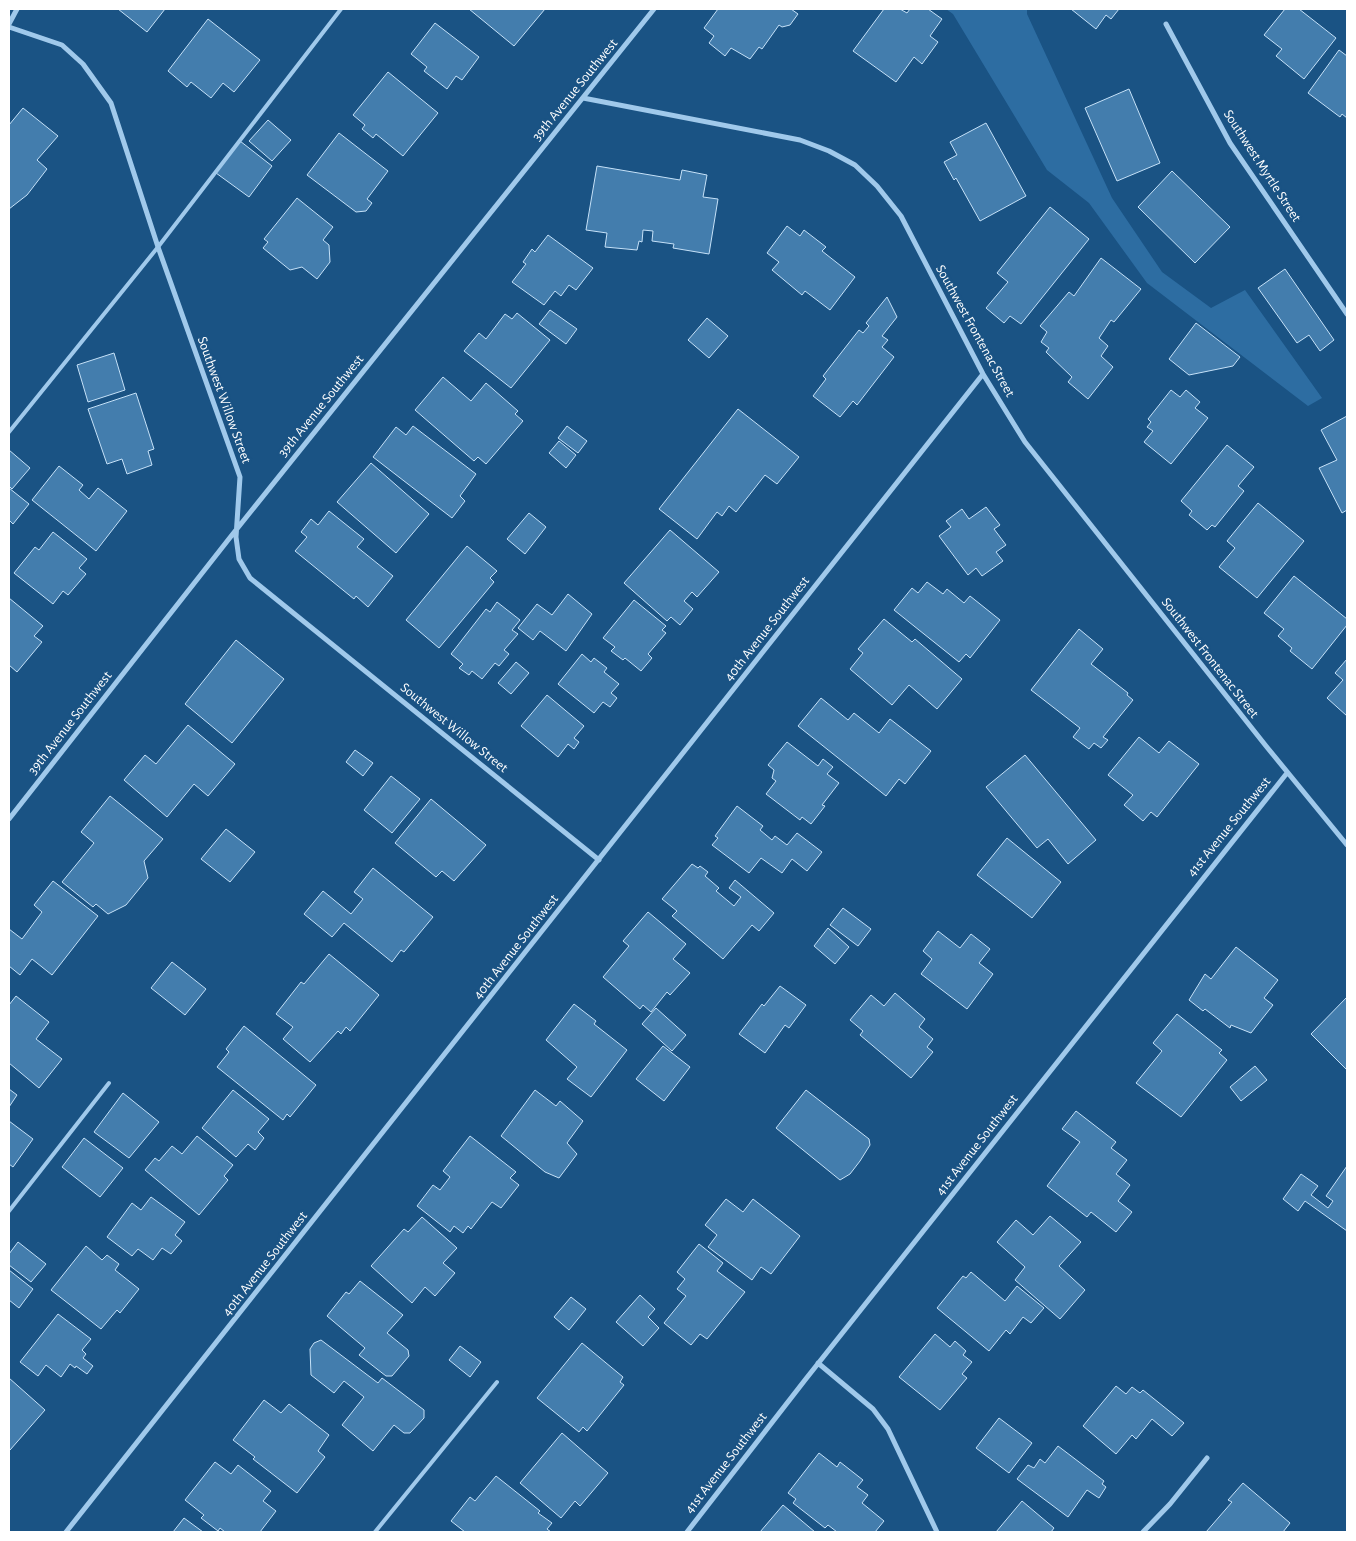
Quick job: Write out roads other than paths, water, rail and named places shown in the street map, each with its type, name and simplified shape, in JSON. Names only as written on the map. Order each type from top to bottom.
[{"type":"street","points":[[9,25],[17,9]]},
{"type":"street","name":"39th Avenue Southwest","points":[[9,819],[235,531],[654,9]]},
{"type":"street","name":"Southwest Myrtle Street","points":[[1166,24],[1230,143],[1347,314]]},
{"type":"street","name":"Southwest Willow Street","points":[[9,25],[62,45],[97,80],[111,103],[158,247],[240,478],[235,531],[238,559],[250,578],[599,860]]},
{"type":"street","name":"Southwest Frontenac Street","points":[[584,98],[800,140],[829,151],[854,165],[878,186],[901,216],[983,374],[1026,442],[1287,773],[1347,845]]},
{"type":"street","name":"40th Avenue Southwest","points":[[66,1532],[983,374]]},
{"type":"street","name":"41st Avenue Southwest","points":[[687,1532],[818,1363],[1287,773]]},
{"type":"street","points":[[818,1363],[873,1410],[888,1429],[937,1532]]},
{"type":"street","points":[[1143,1532],[1170,1504],[1208,1458]]},
{"type":"lane","points":[[9,432],[158,247],[341,9]]},
{"type":"lane","points":[[9,1211],[109,1083]]},
{"type":"lane","points":[[375,1532],[497,1382]]}]
